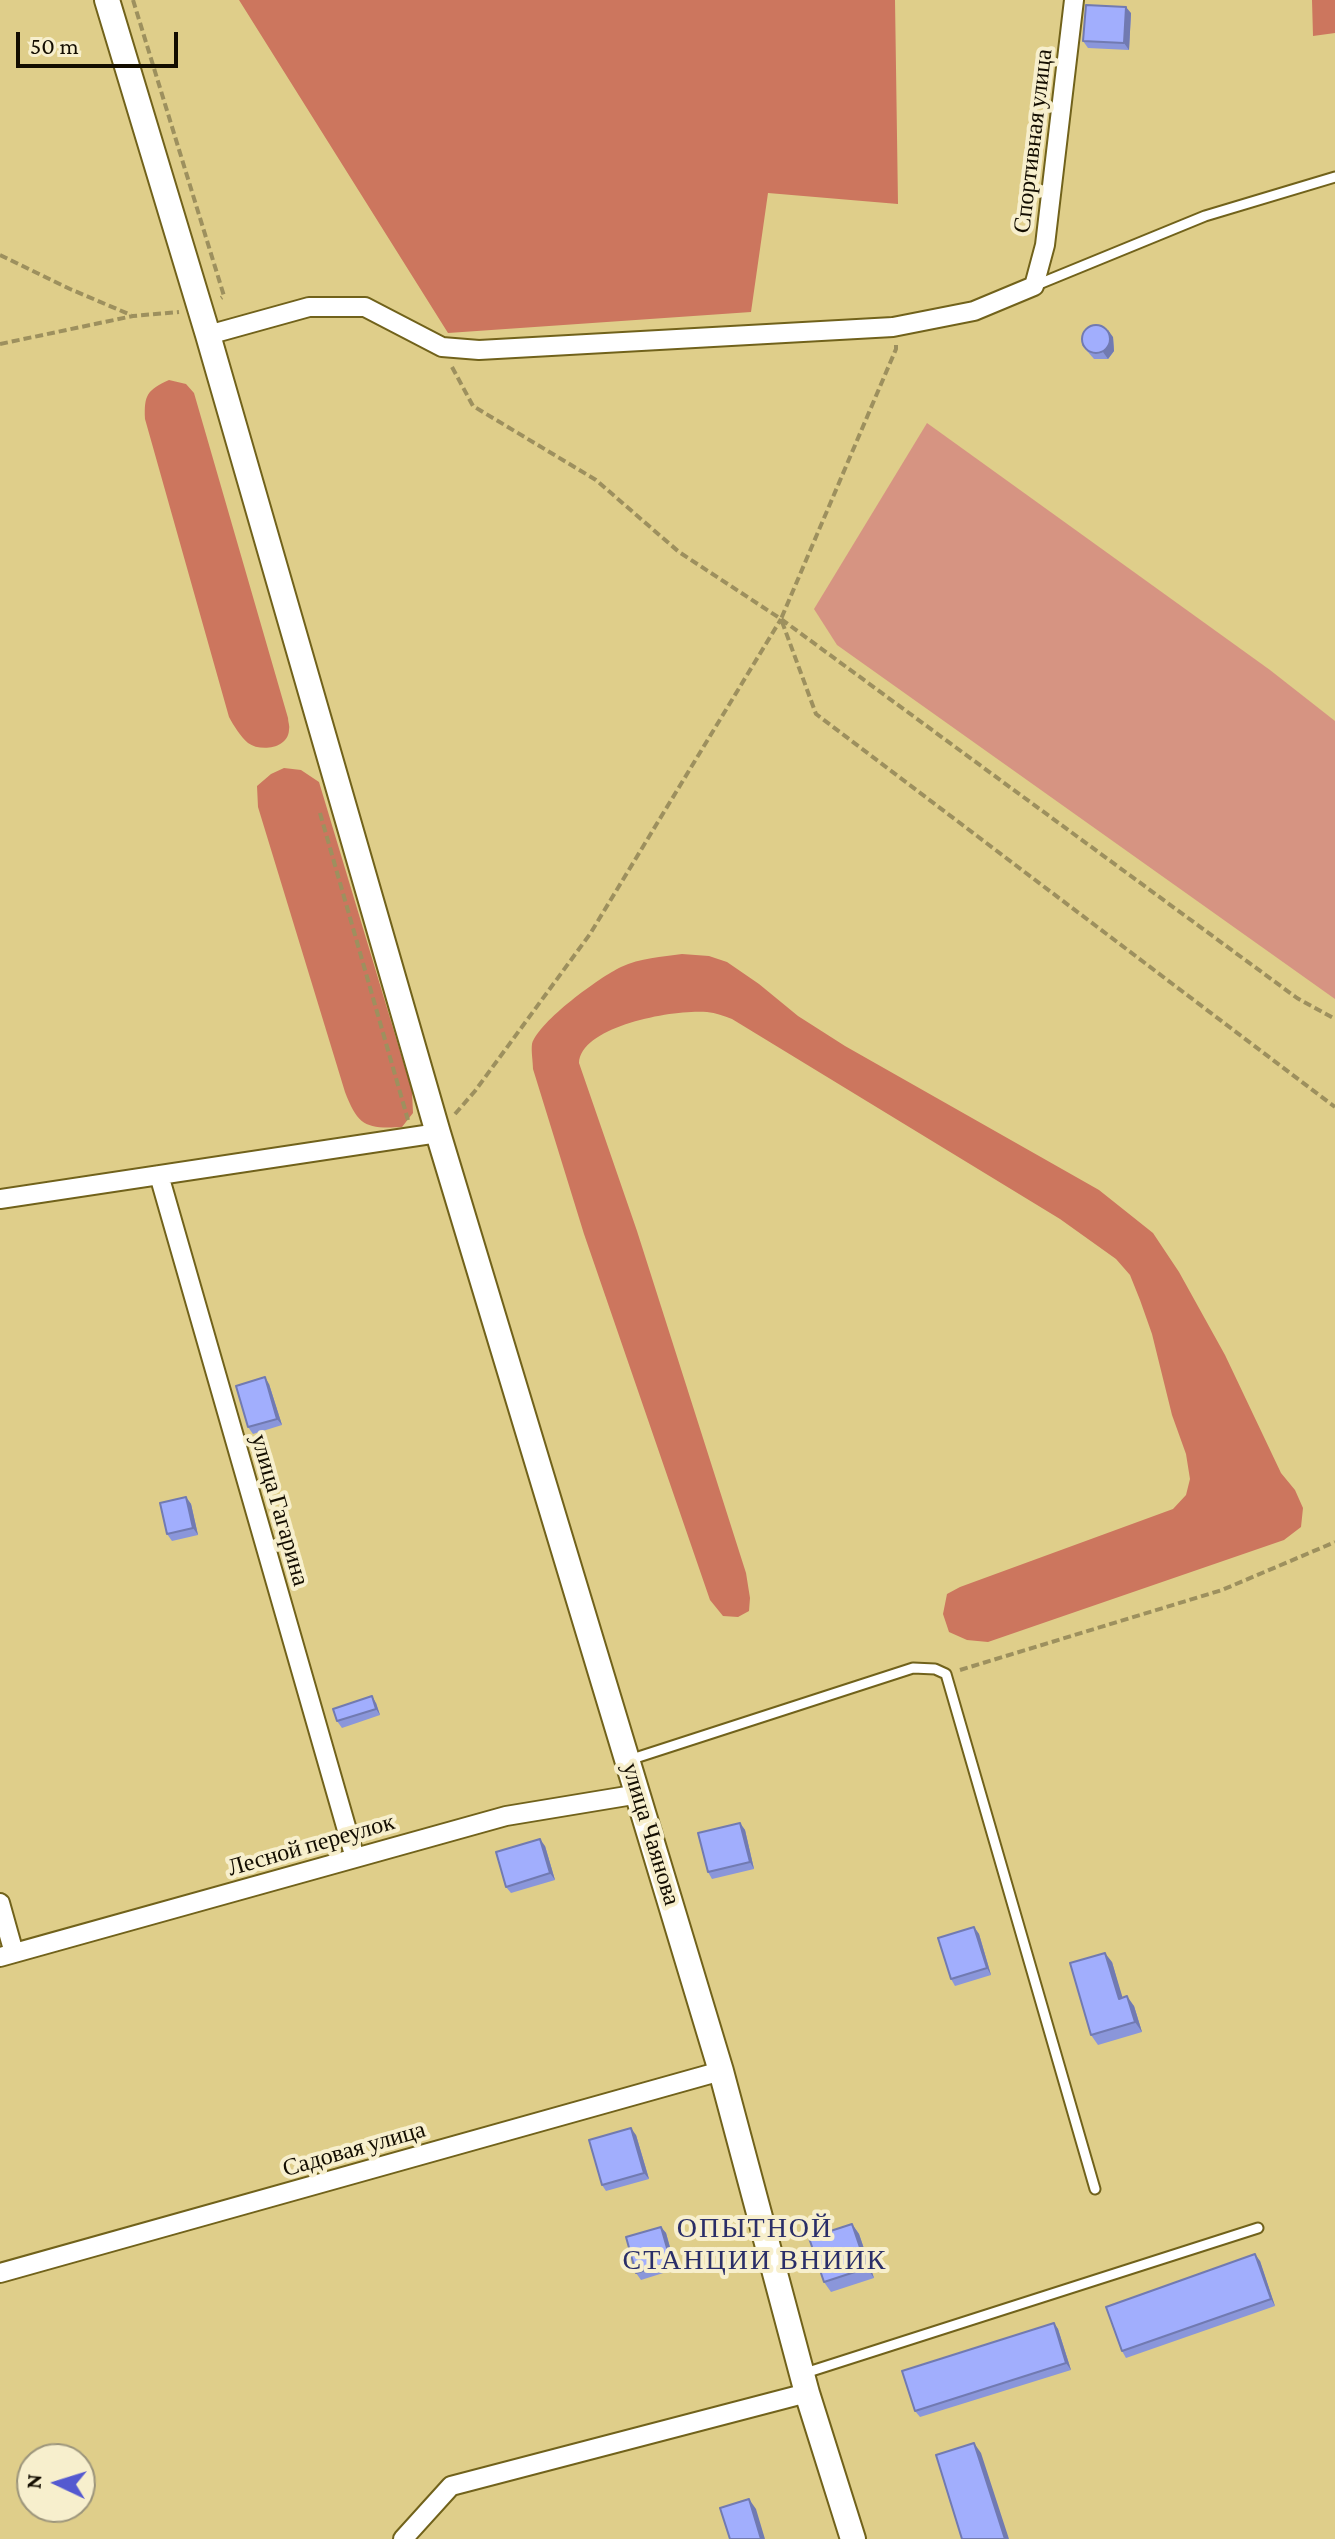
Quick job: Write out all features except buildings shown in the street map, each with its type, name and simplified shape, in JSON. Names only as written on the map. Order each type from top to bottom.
[{"type":"street","name":"улица Чаянова","points":[[107,0],[201,310],[438,1133],[721,2071],[805,2384],[853,2539]]},
{"type":"street","name":"Спортивная улица","points":[[1034,286],[1045,245],[1074,0]]},
{"type":"street","points":[[208,335],[309,307],[365,307],[442,347],[479,350],[893,327],[974,311],[1034,286]]},
{"type":"street","points":[[0,1199],[438,1133]]},
{"type":"street","name":"улица Гагарина","points":[[159,1175],[355,1858]]},
{"type":"street","name":"Лесной переулок","points":[[7,1955],[506,1816],[639,1794]]},
{"type":"street","points":[[0,1903],[7,1955]]},
{"type":"street","name":"Садовая улица","points":[[0,2273],[721,2071]]},
{"type":"street","points":[[403,2539],[451,2486],[805,2384]]},
{"type":"lane","points":[[1034,286],[1205,216],[1335,177]]},
{"type":"lane","points":[[629,1760],[913,1668],[935,1669],[946,1674],[1095,2189]]},
{"type":"lane","points":[[805,2384],[1258,2228]]},
{"type":"path","points":[[0,255],[133,316]]},
{"type":"path","points":[[0,344],[133,316],[201,310]]},
{"type":"path","points":[[438,1133],[475,1091],[590,934],[781,619],[896,349],[893,327]]},
{"type":"path","points":[[442,347],[473,406],[596,480],[679,552],[781,619],[1297,998],[1335,1019]]},
{"type":"path","points":[[781,619],[816,714],[1335,1107]]},
{"type":"path","points":[[946,1674],[1222,1590],[1335,1542]]},
{"type":"shaded area","points":[[239,0],[895,0],[898,204],[768,193],[751,312],[448,333]]},
{"type":"shaded area","points":[[1312,0],[1335,0],[1335,33],[1313,36]]},
{"type":"shaded area","points":[[169,380],[186,384],[194,393],[288,718],[287,736],[273,747],[248,743],[229,717],[145,419],[148,394]]},
{"type":"shaded area","points":[[927,423],[1270,670],[1335,721],[1335,999],[837,645],[814,609]]},
{"type":"shaded area","points":[[284,768],[301,770],[319,782],[412,1091],[413,1113],[402,1127],[365,1123],[354,1112],[345,1092],[258,807],[257,786]]},
{"type":"shaded area","points":[[682,954],[709,956],[727,962],[798,1016],[845,1046],[1099,1190],[1153,1233],[1179,1272],[1225,1355],[1281,1473],[1295,1490],[1303,1508],[1301,1527],[1284,1540],[988,1642],[967,1640],[949,1632],[943,1614],[947,1594],[1173,1509],[1186,1495],[1190,1479],[1186,1454],[1172,1415],[1152,1334],[1130,1275],[1116,1259],[1060,1219],[732,1019],[707,1012],[674,1013],[612,1029],[584,1050],[579,1063],[637,1231],[746,1573],[749,1611],[738,1617],[723,1616],[710,1600],[584,1234],[533,1069],[532,1053],[532,1044],[546,1024],[599,980],[636,962]]},
{"type":"district","name":"ОПЫТНОЙ СТАНЦИИ ВНИИК","points":[[755,2244]]}]
